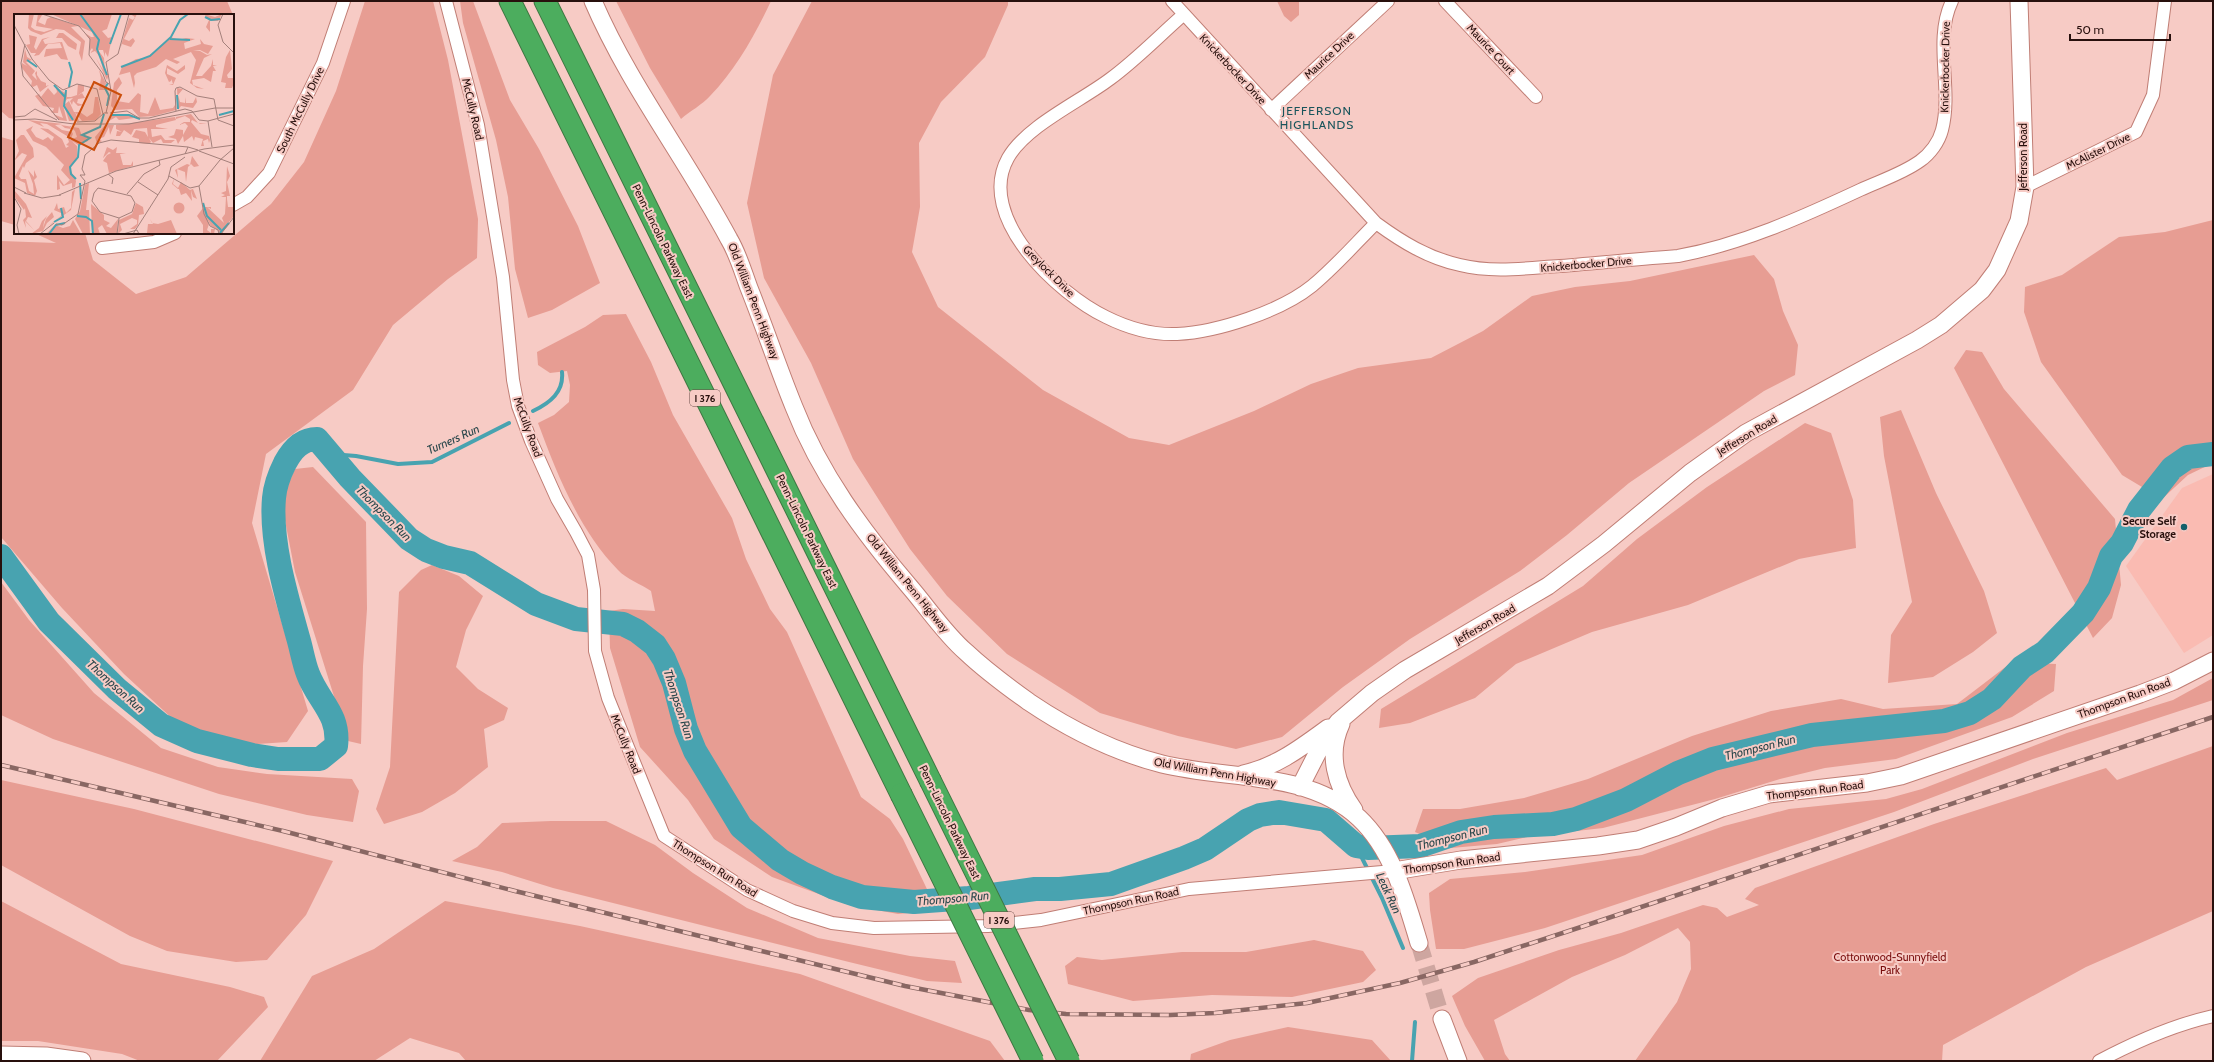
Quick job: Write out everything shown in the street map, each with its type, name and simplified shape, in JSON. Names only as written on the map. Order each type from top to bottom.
[{"type":"highway","name":"I 376","points":[[510,1],[1033,1061]]},
{"type":"highway","name":"Penn-Lincoln Parkway East","points":[[545,1],[1069,1061]]},
{"type":"street","name":"South McCully Drive","points":[[234,204],[247,197],[269,173],[323,63],[344,1]]},
{"type":"street","name":"McCully Road","points":[[446,1],[478,125],[503,277],[513,380],[518,406],[531,441],[557,499],[588,555],[594,590],[595,651],[608,698],[664,836]]},
{"type":"street","name":"Old William Penn Highway","points":[[593,1],[604,27],[638,89],[700,187],[731,242],[795,410],[816,455],[834,488],[882,554],[964,651],[1029,702],[1078,731],[1132,755],[1164,764],[1300,787],[1344,805],[1361,820],[1375,836],[1389,866],[1419,943]]},
{"type":"street","name":"Knickerbocker Drive","points":[[1172,1],[1183,15],[1376,223],[1406,244],[1432,256],[1460,265],[1491,269],[1529,268],[1678,256],[1747,239],[1781,226],[1912,166],[1934,148],[1942,131],[1944,119],[1944,30],[1952,1]]},
{"type":"street","name":"Maurice Drive","points":[[1271,110],[1388,1]]},
{"type":"street","name":"Maurice Court","points":[[1445,1],[1536,97]]},
{"type":"street","name":"Jefferson Road","points":[[1300,787],[1325,738],[1346,715],[1372,692],[1405,670],[1548,586],[1604,544],[1690,473],[1740,438],[1917,340],[1947,320],[1982,290],[1997,270],[2019,221],[2025,187],[2019,1]]},
{"type":"street","name":"McAlister Drive","points":[[2025,187],[2136,132],[2152,95],[2164,1]]},
{"type":"street","name":"Greylock Drive","points":[[1183,15],[1112,78],[1027,136],[1008,158],[1002,176],[1002,205],[1016,236],[1038,262],[1068,293],[1098,313],[1119,323],[1155,333],[1192,332],[1236,321],[1268,310],[1300,294],[1329,271],[1376,223]]},
{"type":"street","points":[[102,248],[154,242],[173,234]]},
{"type":"street","name":"Thompson Run Road","points":[[664,836],[746,890],[793,911],[832,923],[874,928],[996,925],[1041,920],[1189,889],[1359,874],[1389,866],[1598,846],[1638,840],[1729,806],[1769,794],[1867,783],[1901,776],[2140,694],[2174,681],[2213,661]]},
{"type":"street","points":[[1237,776],[1263,769],[1274,764],[1346,715]]},
{"type":"street","points":[[1346,715],[1334,744],[1335,764],[1341,788],[1361,820]]},
{"type":"street","points":[[2099,1061],[2159,1033],[2213,1016]]},
{"type":"street","points":[[1442,1019],[1458,1061]]},
{"type":"street","points":[[1,1054],[46,1056],[82,1061]]},
{"type":"shaded area","name":"Secure Self Storage","points":[[2213,474],[2213,635],[2184,653],[2126,566],[2182,488]]},
{"type":"green space","points":[[1,1],[227,1],[233,14],[14,14],[14,119],[9,118],[1,111]]},
{"type":"green space","points":[[365,1],[433,1],[448,60],[478,219],[477,258],[448,279],[393,325],[353,390],[266,454],[252,523],[308,711],[287,742],[242,745],[176,722],[124,674],[62,608],[1,537],[1,241],[56,243],[36,234],[85,234],[93,260],[136,294],[186,277],[271,204],[304,162],[336,91]]},
{"type":"green space","points":[[460,1],[473,1],[510,100],[539,149],[578,226],[600,283],[552,310],[528,318],[515,269],[508,197],[496,140],[463,23]]},
{"type":"green space","points":[[616,1],[771,1],[752,39],[728,75],[707,99],[681,119],[650,68]]},
{"type":"green space","points":[[812,1],[1008,1],[1008,5],[985,57],[941,102],[919,143],[920,207],[912,252],[938,307],[1043,390],[1129,438],[1169,445],[1254,411],[1311,384],[1358,368],[1431,358],[1483,331],[1532,296],[1575,287],[1630,281],[1754,255],[1774,279],[1783,311],[1798,345],[1795,375],[1764,391],[1629,483],[1567,535],[1520,571],[1410,639],[1343,687],[1282,737],[1236,749],[1178,736],[1100,713],[1007,654],[947,596],[910,549],[853,459],[811,363],[764,278],[747,203],[773,75]]},
{"type":"green space","points":[[1277,1],[1299,1],[1299,15],[1291,22],[1284,16]]},
{"type":"green space","points":[[1,137],[14,141],[14,225],[1,221]]},
{"type":"green space","points":[[2213,220],[2213,463],[2188,475],[2162,499],[2122,475],[2041,362],[2024,312],[2025,287],[2062,275],[2119,237],[2165,232]]},
{"type":"green space","points":[[626,314],[651,362],[673,415],[732,518],[746,559],[770,609],[787,632],[861,797],[890,819],[903,839],[937,910],[898,914],[849,905],[772,877],[714,839],[688,800],[640,747],[610,648],[609,611],[623,609],[655,611],[651,591],[621,573],[604,554],[592,537],[570,501],[538,423],[554,415],[569,402],[570,385],[567,371],[550,373],[538,365],[537,352],[585,327],[603,315]]},
{"type":"green space","points":[[1966,350],[1982,352],[2004,389],[2115,519],[2121,585],[2112,618],[2093,638],[1954,368]]},
{"type":"green space","points":[[1901,410],[1936,493],[1984,591],[1997,633],[1973,652],[1933,677],[1888,683],[1891,635],[1912,602],[1884,456],[1880,417]]},
{"type":"green space","points":[[1805,423],[1831,433],[1853,500],[1856,548],[1799,559],[1688,605],[1592,632],[1516,664],[1475,698],[1410,723],[1379,728],[1381,709],[1583,586],[1637,539],[1707,487]]},
{"type":"green space","points":[[313,467],[366,522],[367,609],[363,666],[361,744],[348,741],[295,572],[281,500],[295,469]]},
{"type":"green space","points":[[432,565],[459,576],[483,596],[466,630],[456,667],[478,689],[508,708],[504,720],[484,729],[488,767],[455,793],[422,812],[384,824],[376,809],[390,767],[399,592],[421,570]]},
{"type":"green space","points":[[1,582],[29,620],[94,693],[161,748],[218,767],[267,774],[352,779],[359,791],[353,822],[307,815],[219,794],[53,739],[1,715]]},
{"type":"green space","points":[[2012,662],[2056,664],[2054,691],[2012,717],[1896,759],[1825,768],[1780,779],[1715,799],[1603,828],[1532,836],[1497,844],[1451,848],[1415,832],[1423,809],[1460,809],[1524,798],[1588,779],[1692,736],[1771,711],[1841,699],[1883,709],[1957,704]]},
{"type":"green space","points":[[2213,678],[2213,700],[2033,759],[1894,812],[1545,928],[1464,949],[1436,949],[1429,893],[1450,879],[1525,872],[1642,855],[1724,826],[1789,809],[1886,799],[1922,789],[2067,733],[2173,700]]},
{"type":"green space","name":"Cottonwood-Sunnyfield Park","points":[[2213,746],[2213,911],[2086,967],[1943,1045],[1942,1061],[1635,1061],[1677,1002],[1691,969],[1690,942],[1678,928],[1625,955],[1572,977],[1494,1020],[1505,1054],[1510,1061],[1485,1061],[1465,1026],[1452,996],[1478,978],[1559,950],[1621,933],[1703,905],[1717,908],[1727,917],[1759,905],[1745,899],[1755,888],[1934,824],[2106,768],[2117,780]]},
{"type":"green space","points":[[1,780],[134,809],[333,861],[306,915],[267,960],[236,962],[167,951],[130,936],[1,865]]},
{"type":"green space","points":[[606,821],[655,845],[693,873],[747,908],[818,938],[910,956],[955,961],[962,983],[927,981],[553,888],[502,872],[452,861],[477,847],[502,823]]},
{"type":"green space","points":[[1,901],[121,964],[230,987],[264,997],[268,1007],[217,1061],[140,1061],[122,1054],[38,1041],[1,1041]]},
{"type":"green space","points":[[445,901],[580,926],[800,974],[990,1041],[1005,1061],[466,1061],[459,1053],[410,1038],[374,1061],[260,1061],[312,976],[374,949]]},
{"type":"green space","points":[[1314,940],[1363,951],[1376,970],[1363,982],[1292,997],[1212,995],[1133,1001],[1068,984],[1065,966],[1077,957],[1102,960],[1182,952],[1246,952]]},
{"type":"green space","points":[[1288,1027],[1372,1040],[1391,1061],[1190,1061],[1191,1054],[1230,1040]]},
{"type":"waterway","name":"Turners Run","points":[[533,411],[555,396],[561,385],[562,372]]},
{"type":"waterway","name":"Turners Run","points":[[331,454],[356,456],[398,464],[432,462],[509,423]]},
{"type":"waterway","name":"Thompson Run","points":[[1,556],[49,622],[117,689],[161,725],[197,741],[252,755],[278,759],[320,759],[336,746],[335,725],[332,716],[312,684],[305,666],[280,570],[273,515],[275,489],[285,463],[298,446],[311,439],[317,439],[350,478],[409,539],[426,550],[444,557],[470,563],[536,604],[576,619],[623,624],[637,631],[655,645],[664,659],[674,683],[686,729],[695,751],[741,827],[780,860],[802,873],[832,887],[862,897],[914,902],[969,898],[1035,889],[1060,889],[1111,884],[1184,858],[1205,849],[1248,820],[1260,815],[1279,812],[1326,820],[1356,846],[1368,848],[1420,846],[1461,832],[1494,827],[1553,824],[1576,819],[1626,800],[1678,773],[1713,759],[1812,735],[1944,721],[1970,713],[1992,699],[2022,667],[2045,652],[2083,613],[2099,588],[2111,556],[2122,543],[2139,510],[2172,468],[2188,457],[2213,454]]},
{"type":"waterway","name":"Leak Run","points":[[1356,846],[1382,898],[1403,948]]},
{"type":"waterway","name":"Leak Run","points":[[1412,1061],[1415,1022]]},
{"type":"tunnel","points":[[1419,943],[1442,1019]]},
{"type":"railway","points":[[1,765],[283,831],[515,891],[905,986],[1029,1010],[1066,1014],[1170,1015],[1215,1013],[1307,1003],[1400,983],[1474,962],[2213,717]]},
{"type":"place","name":"Secure Self Storage","points":[[2184,527]]},
{"type":"district","name":"JEFFERSON HIGHLANDS","points":[[1317,117]]}]
